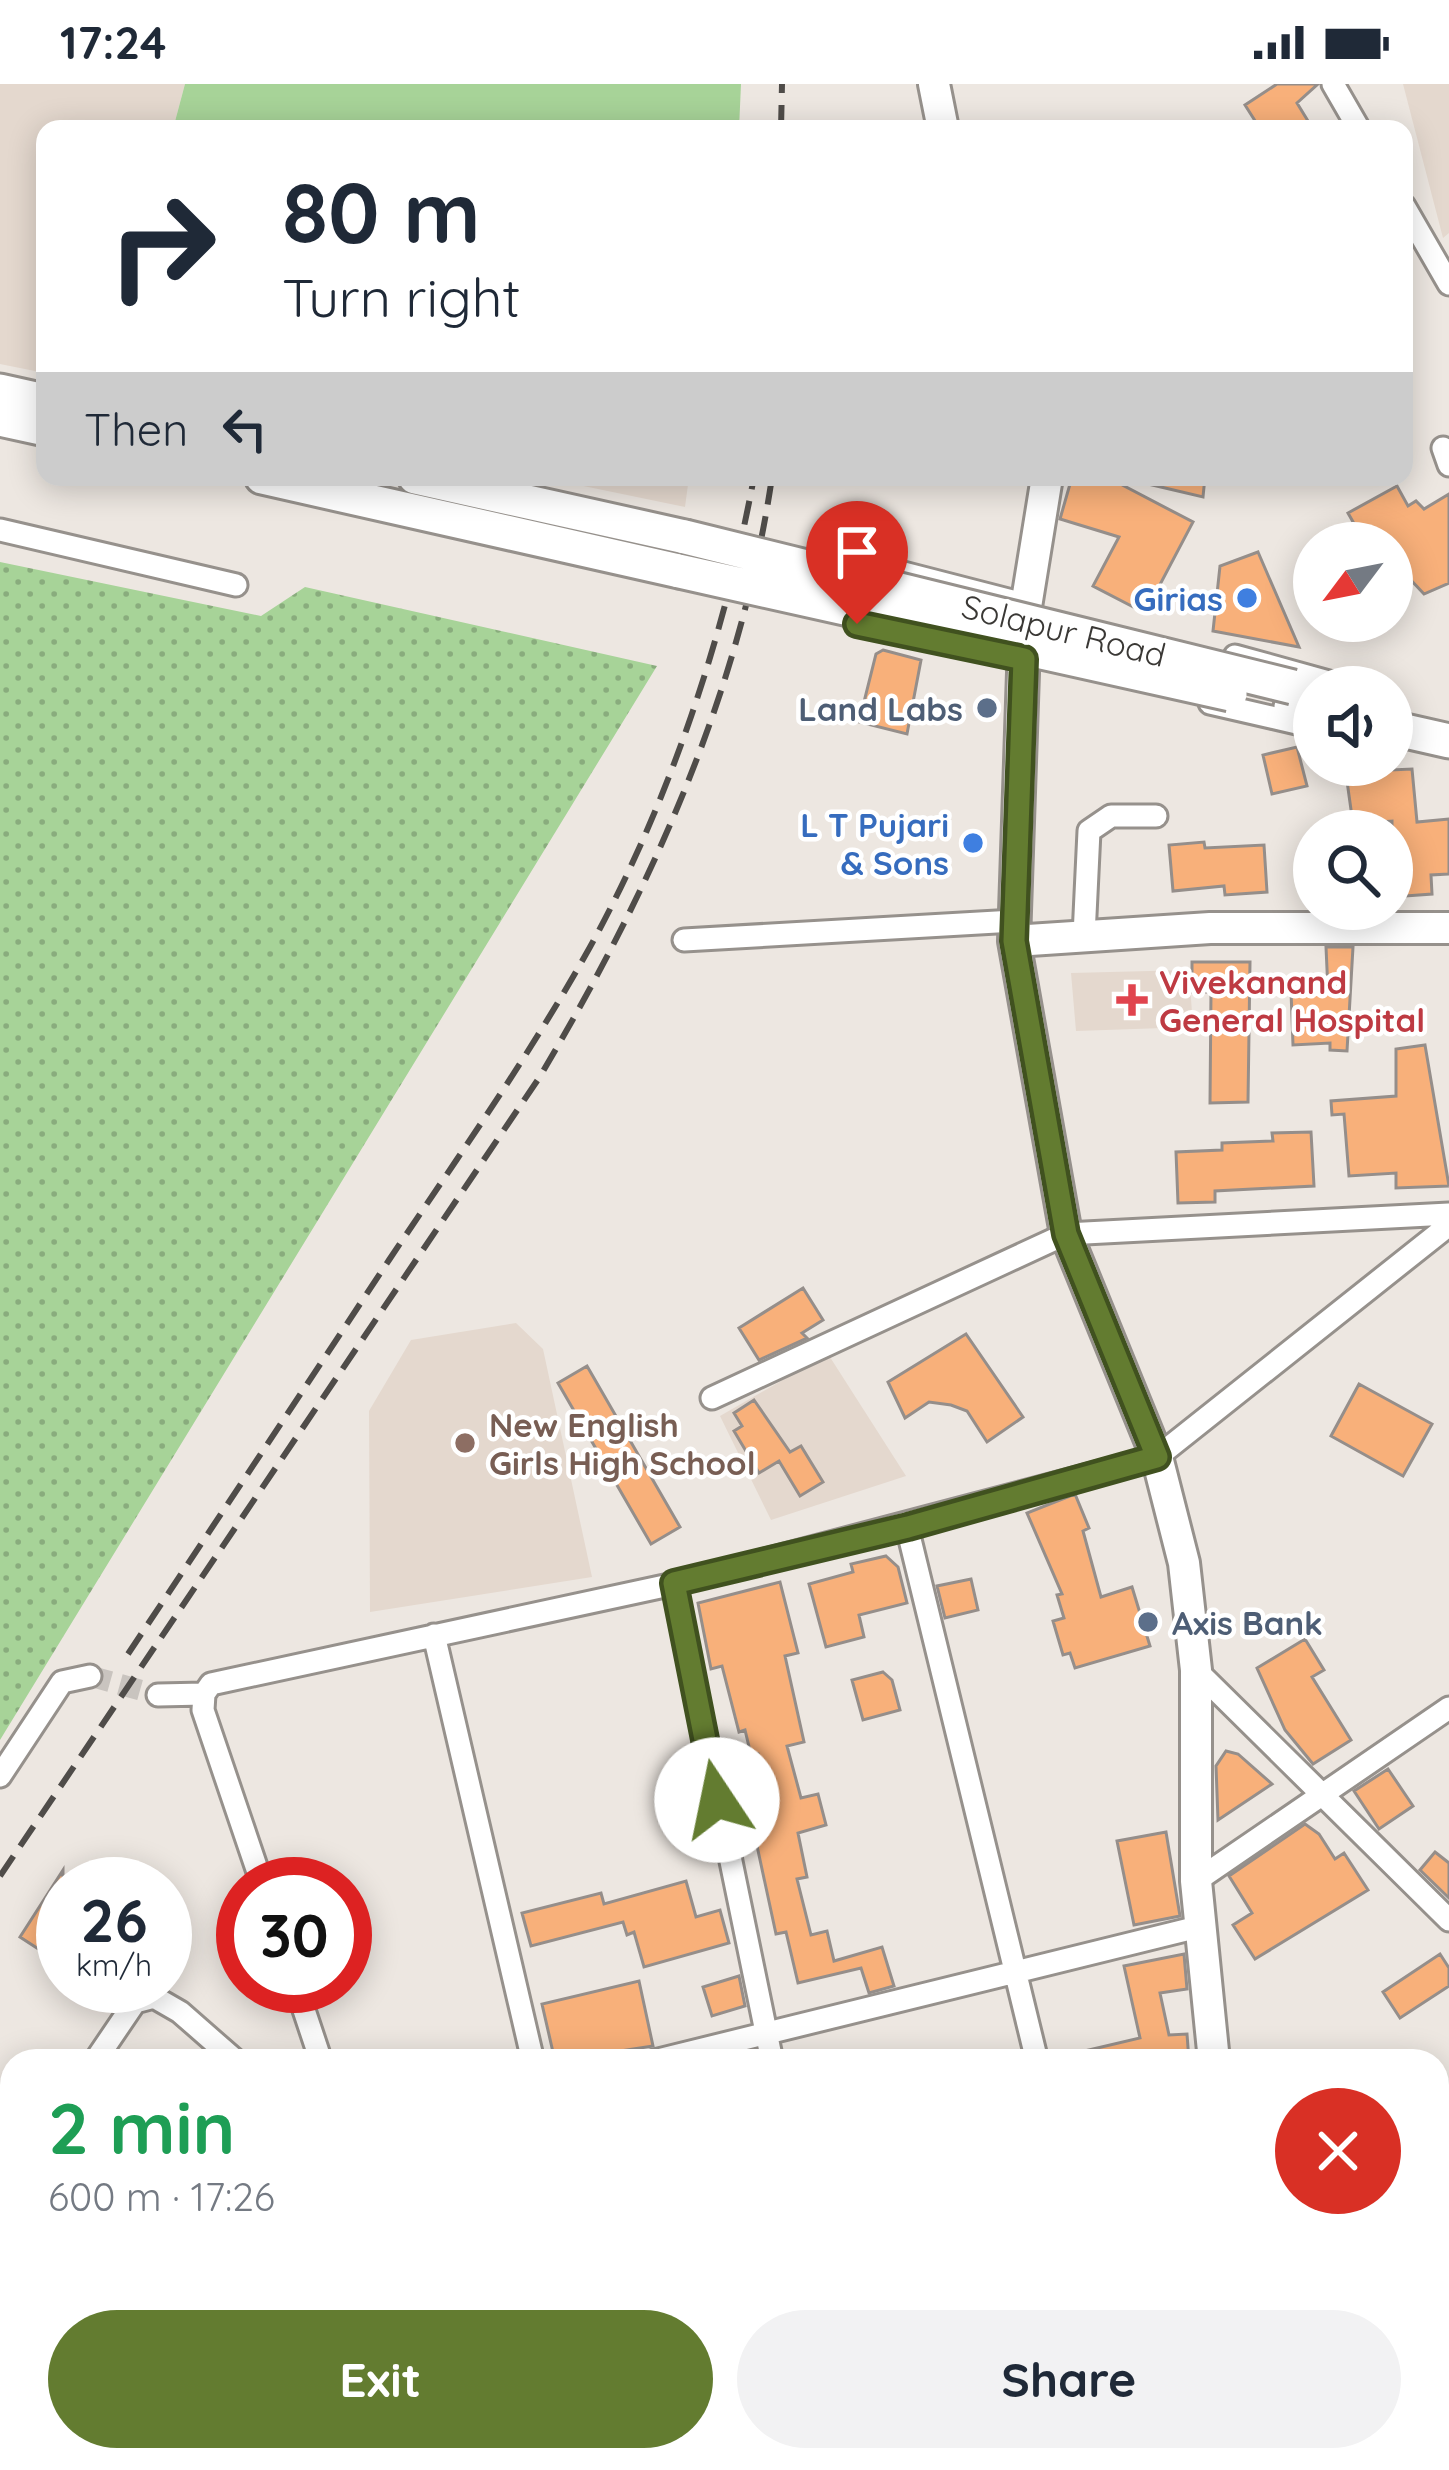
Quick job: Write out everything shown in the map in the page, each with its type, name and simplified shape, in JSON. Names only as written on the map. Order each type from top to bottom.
[{"type":"main road","points":[[0,392],[36,398]]},
{"type":"main road","points":[[0,419],[36,427]]},
{"type":"main road","points":[[302,486],[680,571],[790,579]]},
{"type":"main road","name":"Solapur Road","points":[[456,486],[685,537],[790,579],[1293,702]]},
{"type":"main road","points":[[1413,711],[1449,719]]},
{"type":"main road","points":[[1413,733],[1449,741]]},
{"type":"street","points":[[934,84],[941,120]]},
{"type":"street","points":[[1333,84],[1354,120]]},
{"type":"street","points":[[1413,222],[1449,284]]},
{"type":"street","points":[[1046,486],[1027,605],[1014,931],[1066,1234],[1157,1457],[1184,1563],[1196,1670],[1196,1881],[1213,2049]]},
{"type":"street","points":[[0,530],[236,584]]},
{"type":"street","points":[[1293,673],[853,560],[790,579],[808,614],[1024,648],[1293,703]]},
{"type":"street","points":[[1084,936],[1089,831],[1111,816],[1156,816]]},
{"type":"street","points":[[684,940],[1014,931],[1084,936],[1210,928],[1449,928]]},
{"type":"street","points":[[712,1398],[1066,1234],[1449,1214]]},
{"type":"street","points":[[253,1857],[203,1711],[204,1694],[220,1678],[674,1583],[908,1527],[1157,1457],[1449,1225]]},
{"type":"street","points":[[908,1527],[1034,2049]]},
{"type":"street","points":[[674,1583],[768,2049]]},
{"type":"street","points":[[434,1635],[529,2049]]},
{"type":"street","points":[[1196,1670],[1449,1920]]},
{"type":"street","points":[[0,1777],[62,1682],[90,1676]]},
{"type":"street","points":[[158,1695],[204,1694]]},
{"type":"street","points":[[1196,1881],[1449,1708]]},
{"type":"street","points":[[703,2049],[1202,1926]]},
{"type":"street","points":[[103,2049],[135,2002],[154,1997],[181,2012],[223,2049]]},
{"type":"street","points":[[305,2013],[317,2049]]},
{"type":"shaded area","points":[[0,84],[185,84],[175,120],[36,120],[36,371],[0,364]]},
{"type":"shaded area","points":[[1403,84],[1449,84],[1449,233],[1443,238],[1413,120]]},
{"type":"shaded area","points":[[584,486],[688,486],[685,507]]},
{"type":"shaded area","name":"Vivekanand General Hospital","points":[[1189,970],[1193,1027],[1076,1031],[1071,973]]},
{"type":"shaded area","name":"New English Girls High School","points":[[516,1323],[543,1349],[592,1577],[370,1612],[369,1411],[411,1340]]},
{"type":"shaded area","points":[[828,1354],[906,1476],[771,1520],[720,1416]]},
{"type":"green space","points":[[185,84],[741,84],[739,120],[175,120]]},
{"type":"green space","points":[[0,562],[261,616],[305,587],[657,666],[0,1740]]},
{"type":"building","points":[[1277,84],[1318,84],[1297,103],[1307,120],[1255,120],[1245,105]]},
{"type":"building","points":[[1069,486],[1124,486],[1193,522],[1145,613],[1093,586],[1119,537],[1060,519]]},
{"type":"building","points":[[1157,486],[1204,486],[1203,497]]},
{"type":"building","points":[[1397,486],[1408,506],[1416,501],[1424,509],[1449,494],[1449,583],[1424,594],[1413,582],[1413,522],[1353,522],[1348,513]]},
{"type":"building","name":"Girias","points":[[1258,552],[1299,647],[1213,631],[1220,566]]},
{"type":"building","points":[[883,650],[921,660],[907,734],[859,722],[876,654]]},
{"type":"building","points":[[1293,748],[1293,786],[1307,786],[1272,794],[1263,755]]},
{"type":"building","points":[[1413,780],[1417,822],[1449,819],[1449,874],[1431,875],[1432,894],[1413,895],[1413,810],[1351,810],[1348,786],[1413,786]]},
{"type":"building","points":[[1204,842],[1205,848],[1264,845],[1267,892],[1225,895],[1224,886],[1173,891],[1169,845]]},
{"type":"building","points":[[1326,947],[1353,947],[1347,1051],[1330,1050],[1330,1043],[1293,1045],[1291,991],[1328,991]]},
{"type":"building","points":[[1192,962],[1250,962],[1248,1102],[1210,1103],[1211,992],[1192,992]]},
{"type":"building","points":[[1425,1045],[1449,1186],[1396,1188],[1396,1173],[1349,1176],[1344,1114],[1332,1115],[1331,1101],[1396,1096],[1396,1049]]},
{"type":"building","points":[[1311,1132],[1314,1186],[1215,1191],[1215,1202],[1178,1203],[1176,1152],[1222,1150],[1222,1143],[1273,1141],[1272,1133]]},
{"type":"building","points":[[803,1288],[823,1320],[802,1333],[807,1338],[759,1360],[739,1328]]},
{"type":"building","points":[[966,1334],[1023,1417],[987,1442],[967,1411],[951,1405],[929,1402],[905,1418],[888,1382]]},
{"type":"building","points":[[587,1366],[680,1527],[651,1544],[558,1383]]},
{"type":"building","points":[[1359,1384],[1432,1424],[1403,1476],[1331,1436]]},
{"type":"building","points":[[754,1400],[790,1452],[801,1446],[823,1482],[800,1496],[779,1461],[759,1473],[734,1431],[742,1426],[734,1413]]},
{"type":"building","points":[[1075,1494],[1089,1528],[1083,1531],[1101,1597],[1132,1587],[1150,1646],[1075,1668],[1070,1653],[1063,1655],[1053,1621],[1064,1618],[1057,1595],[1062,1594],[1027,1513]]},
{"type":"building","points":[[886,1556],[898,1567],[907,1603],[859,1615],[864,1637],[826,1647],[809,1584],[853,1572],[851,1564]]},
{"type":"building","points":[[971,1579],[978,1610],[945,1618],[937,1586]]},
{"type":"building","points":[[780,1582],[798,1653],[785,1656],[804,1742],[787,1746],[801,1798],[818,1794],[826,1825],[798,1833],[807,1877],[797,1879],[811,1935],[827,1931],[834,1961],[882,1947],[894,1986],[869,1993],[861,1968],[798,1983],[786,1932],[776,1934],[748,1804],[770,1800],[758,1754],[751,1755],[745,1730],[739,1732],[722,1666],[711,1669],[698,1603]]},
{"type":"building","points":[[1305,1639],[1324,1670],[1312,1677],[1351,1740],[1313,1764],[1285,1730],[1257,1668]]},
{"type":"building","points":[[883,1672],[892,1680],[900,1710],[863,1720],[852,1680]]},
{"type":"building","points":[[1226,1751],[1238,1754],[1272,1784],[1218,1820],[1216,1766]]},
{"type":"building","points":[[1388,1769],[1413,1806],[1379,1829],[1354,1791]]},
{"type":"building","points":[[1305,1824],[1319,1834],[1335,1859],[1344,1853],[1368,1890],[1255,1959],[1233,1925],[1252,1913],[1229,1876]]},
{"type":"building","points":[[1166,1832],[1180,1916],[1134,1925],[1117,1841]]},
{"type":"building","points":[[1435,1852],[1449,1863],[1449,1898],[1420,1870]]},
{"type":"building","points":[[686,1881],[696,1917],[720,1910],[729,1943],[644,1967],[634,1932],[627,1935],[623,1922],[531,1946],[522,1913],[601,1893],[604,1904]]},
{"type":"building","points":[[36,1912],[36,1947],[20,1937]]},
{"type":"building","points":[[1184,1954],[1187,1989],[1160,1993],[1169,2035],[1187,2034],[1188,2049],[1093,2049],[1140,2038],[1124,1966]]},
{"type":"building","points":[[1440,1954],[1449,1968],[1449,1986],[1400,2018],[1383,1992]]},
{"type":"building","points":[[739,1976],[745,2006],[712,2016],[703,1987]]},
{"type":"building","points":[[639,1981],[653,2046],[552,2049],[542,2004]]},
{"type":"tunnel","points":[[90,1676],[158,1695]]},
{"type":"railway","points":[[781,120],[782,84]]},
{"type":"railway","points":[[128,1654],[493,1105],[590,947],[645,835],[690,718],[727,598],[752,486]]},
{"type":"railway","points":[[0,1876],[539,1078],[580,1007],[653,863],[713,713],[738,636],[770,486]]},
{"type":"place","name":"Girias","points":[[1247,598]]},
{"type":"place","name":"Land Labs","points":[[987,708]]},
{"type":"place","name":"L T Pujari & Sons","points":[[973,843]]},
{"type":"place","name":"Vivekanand General Hospital","points":[[1132,1000]]},
{"type":"place","name":"New English Girls High School","points":[[465,1443]]},
{"type":"place","name":"Axis Bank","points":[[1148,1622]]},
{"type":"route","points":[[717,1800],[674,1583],[908,1527],[1157,1457],[1066,1234],[1014,941],[1024,659],[857,624]]}]
